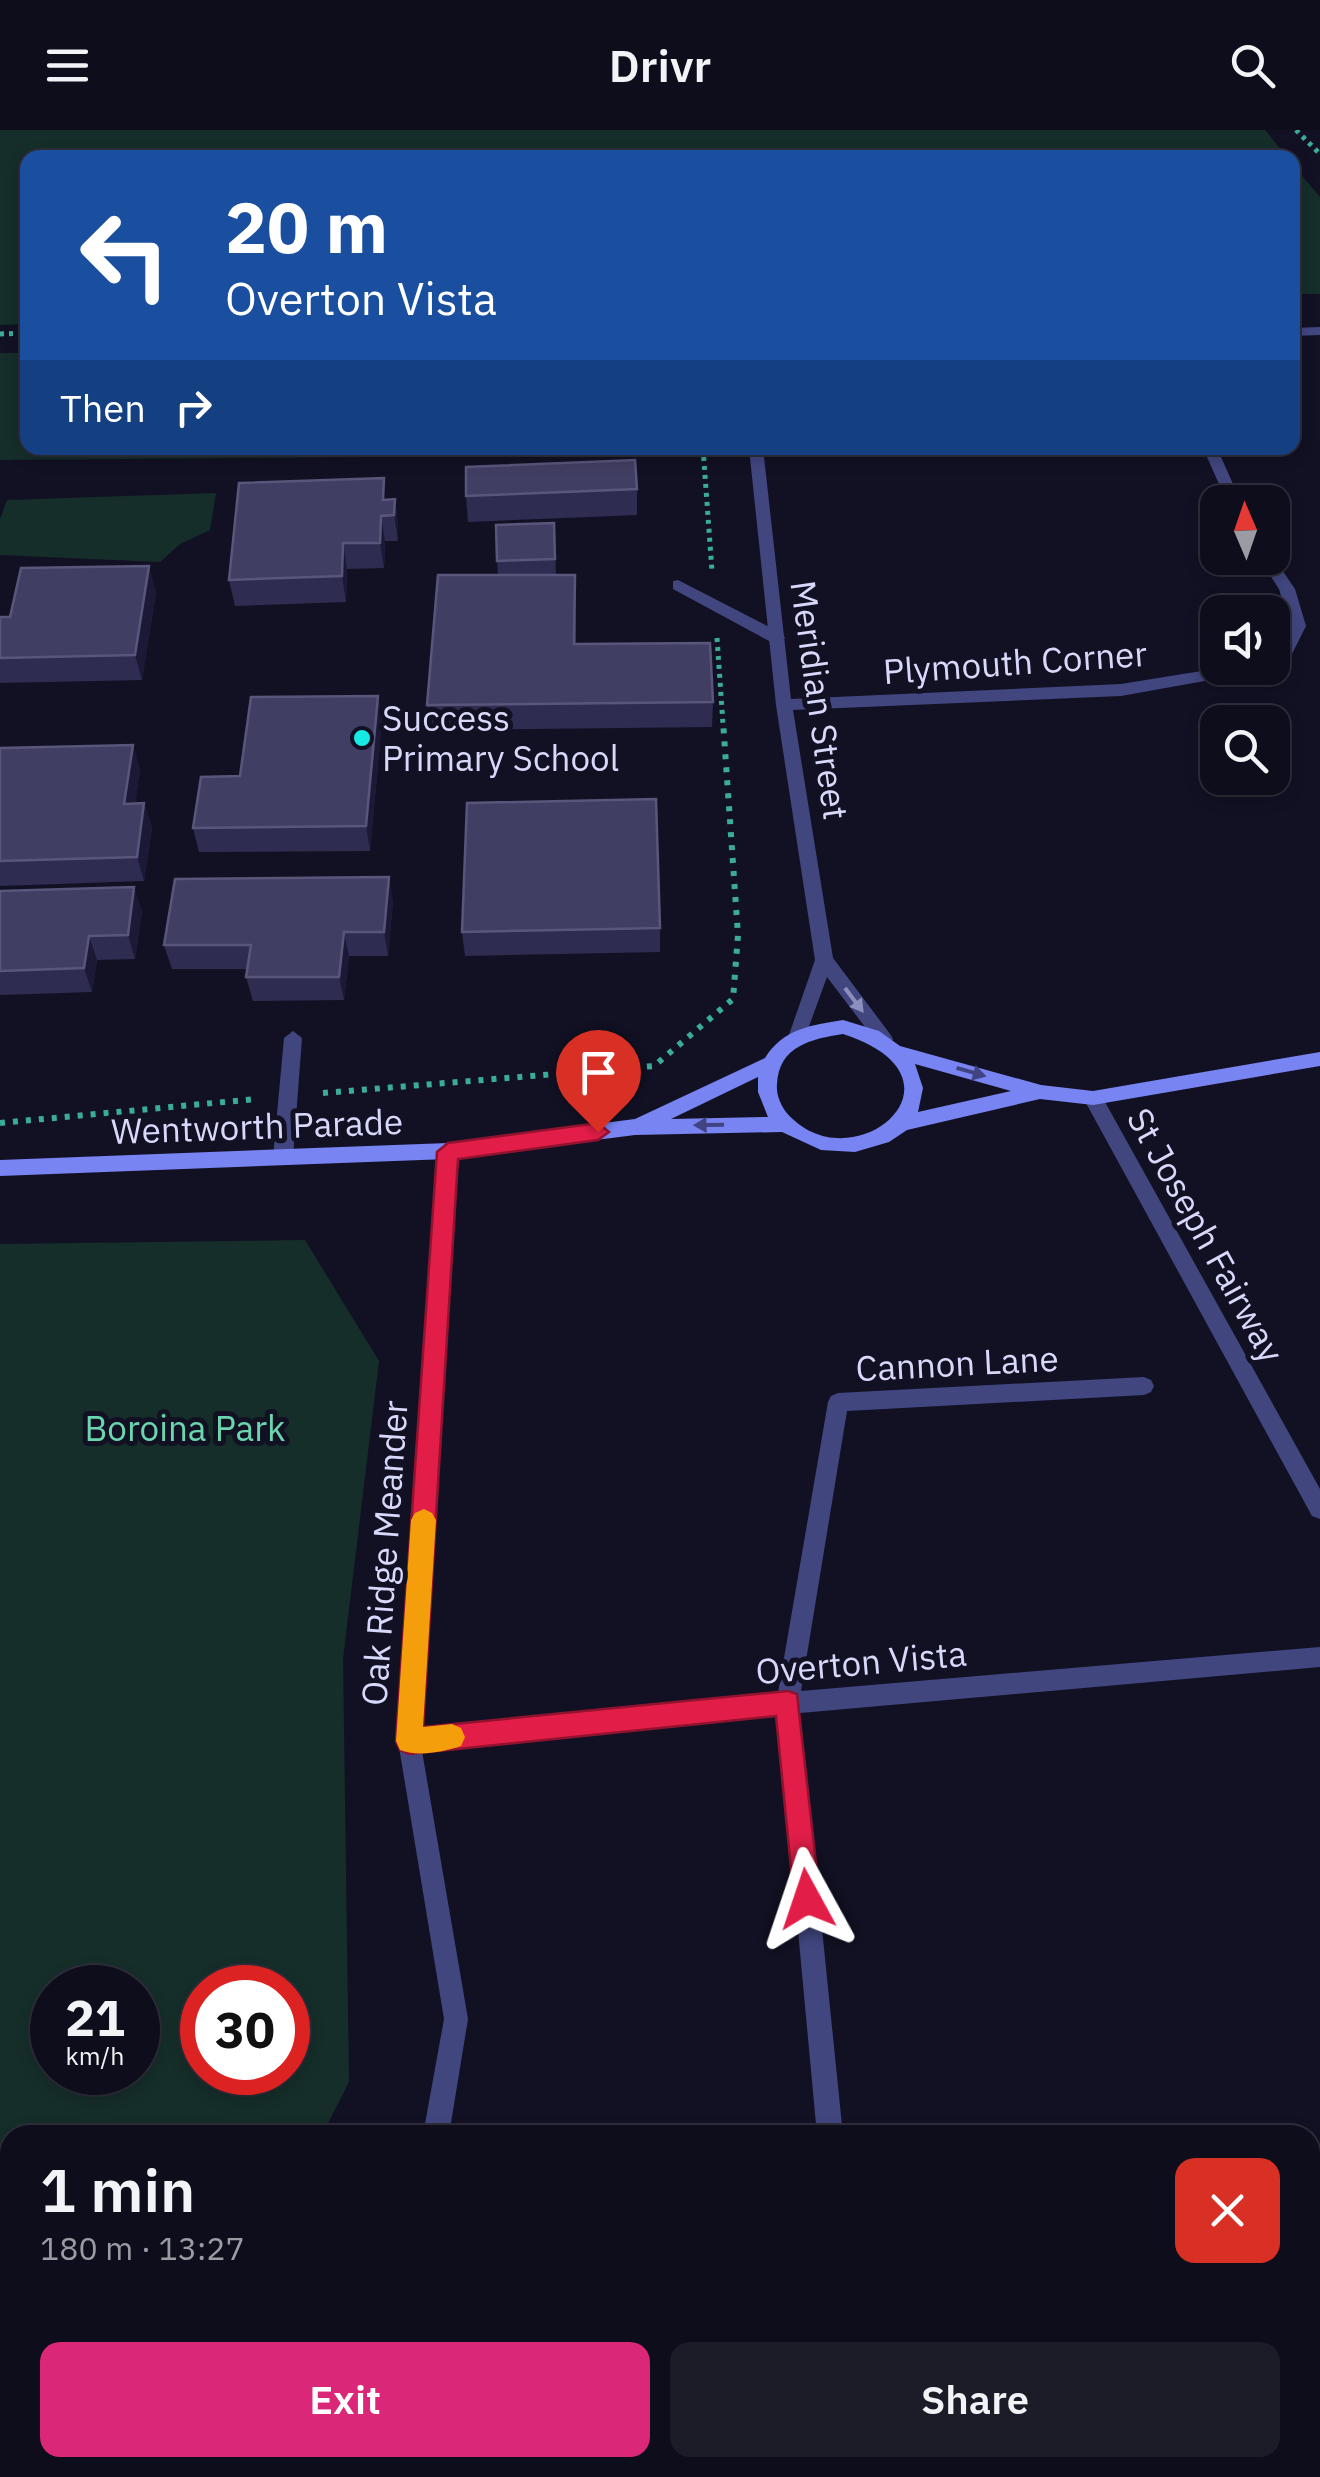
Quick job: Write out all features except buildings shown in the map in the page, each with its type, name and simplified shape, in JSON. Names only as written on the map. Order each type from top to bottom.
[{"type":"street","name":"Meridian Street","points":[[757,455],[784,705],[824,960],[798,1035]]},
{"type":"street","points":[[1213,455],[1226,485]]},
{"type":"street","points":[[678,585],[777,638]]},
{"type":"street","points":[[1290,599],[1298,626],[1290,643]]},
{"type":"street","name":"Plymouth Corner","points":[[784,705],[1121,690],[1200,676]]},
{"type":"street","name":"Meridian Street","points":[[824,960],[892,1046]]},
{"type":"street","points":[[1041,1092],[900,1124],[880,1137],[856,1144],[830,1144],[804,1138],[783,1124],[769,1106],[764,1086],[766,1065],[779,1048],[798,1035],[843,1027],[1041,1092],[1093,1098],[1320,1059]]},
{"type":"street","points":[[283,1158],[293,1038]]},
{"type":"street","points":[[892,1046],[910,1068],[914,1085],[912,1106],[900,1124]]},
{"type":"street","name":"Wentworth Parade","points":[[636,1127],[766,1065]]},
{"type":"street","name":"St Joseph Fairway","points":[[1093,1098],[1320,1509]]},
{"type":"street","name":"Wentworth Parade","points":[[0,1168],[448,1152],[636,1127],[783,1124]]},
{"type":"street","name":"Oak Ridge Meander","points":[[438,2125],[456,2019],[409,1741],[448,1152]]},
{"type":"street","name":"Cannon Lane","points":[[788,1703],[838,1402],[1144,1386]]},
{"type":"street","name":"Overton Vista","points":[[409,1741],[788,1703],[1320,1657]]},
{"type":"street","points":[[788,1703],[829,2125]]},
{"type":"path","points":[[1296,130],[1320,154]]},
{"type":"path","points":[[0,1122],[654,1066],[734,1000],[738,935],[703,455]]},
{"type":"green space","points":[[0,130],[1265,130],[1281,150],[20,150],[20,324],[0,325]]},
{"type":"green space","points":[[1300,173],[1320,197],[1320,294],[1300,294]]},
{"type":"green space","points":[[0,353],[20,353],[20,455],[372,455],[372,457],[0,460]]},
{"type":"green space","points":[[216,493],[210,530],[180,544],[160,562],[0,555],[0,519],[7,500]]},
{"type":"green space","name":"Boroina Park","points":[[305,1240],[379,1361],[343,1659],[349,2082],[327,2125],[0,2125],[0,1244]]},
{"type":"slow traffic","points":[[424,1520],[409,1741],[452,1737]]},
{"type":"place","name":"Success Primary School","points":[[362,738]]},
{"type":"route","points":[[598,1132],[448,1152],[409,1741],[788,1703],[807,1899]]}]
